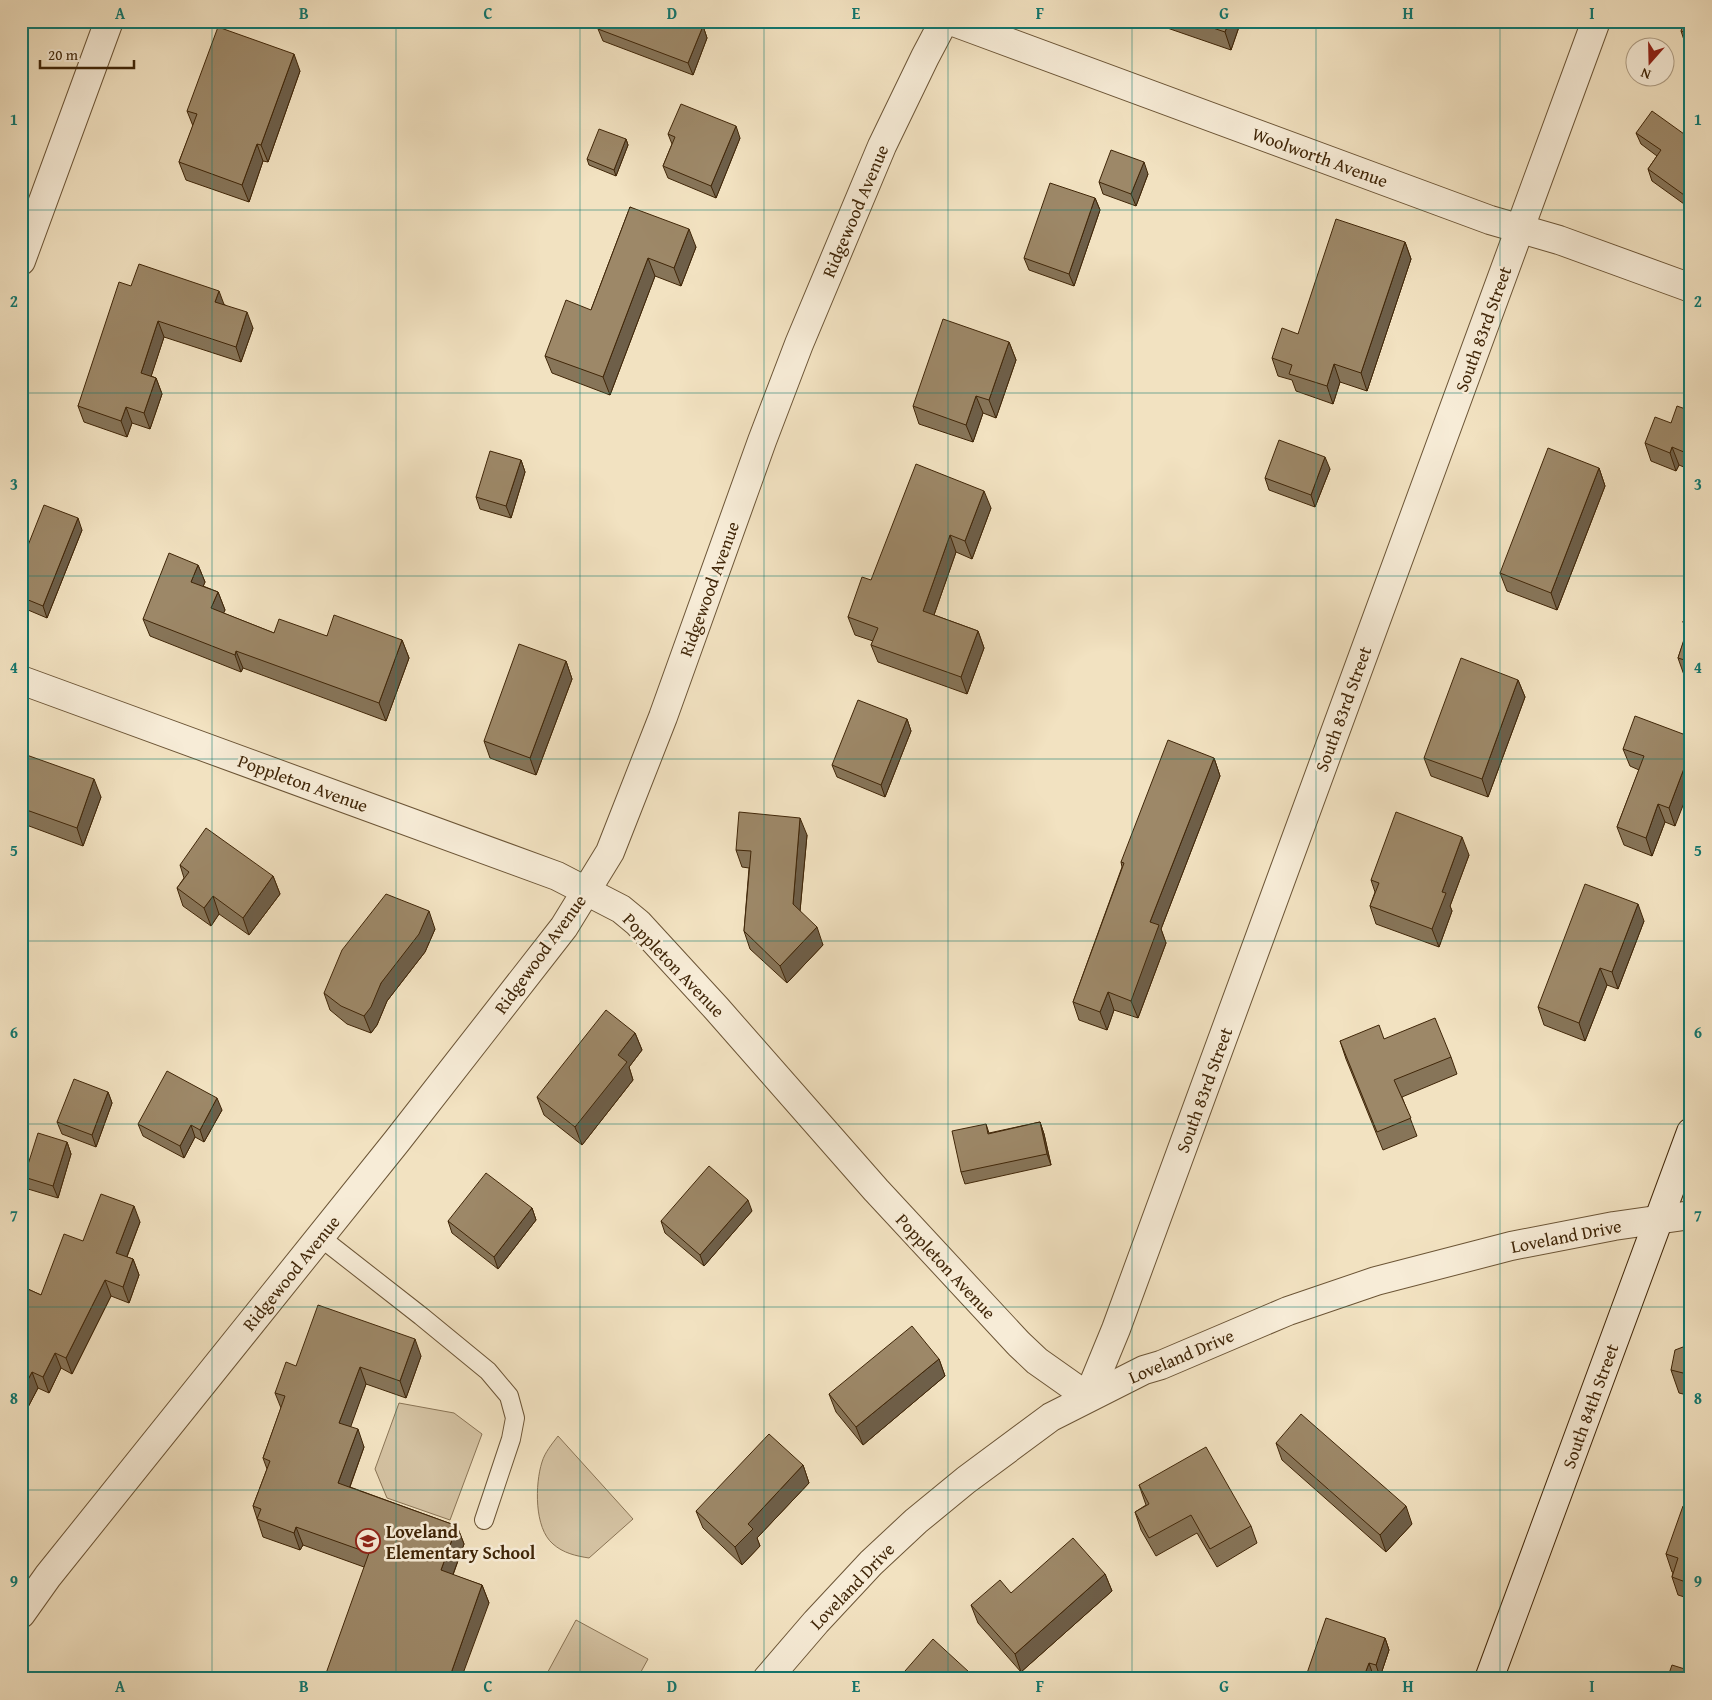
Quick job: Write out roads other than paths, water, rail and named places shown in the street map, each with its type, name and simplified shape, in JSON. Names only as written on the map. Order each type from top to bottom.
[{"type":"street","points":[[21,261],[109,21]]},
{"type":"street","name":"Ridgewood Avenue","points":[[21,1614],[48,1576],[320,1237],[564,927],[610,852],[663,717],[762,440],[799,344],[882,146],[924,57],[944,21]]},
{"type":"street","name":"Woolworth Avenue","points":[[951,21],[1481,217],[1558,240],[1691,288]]},
{"type":"street","name":"South 83rd Street","points":[[1088,1397],[1123,1311],[1596,21]]},
{"type":"street","name":"Poppleton Avenue","points":[[21,680],[557,876],[621,909],[638,923],[717,1009],[876,1190],[1019,1344],[1038,1361],[1088,1397]]},
{"type":"street","name":"South 84th Street","points":[[1489,1679],[1691,1132]]},
{"type":"street","name":"Loveland Drive","points":[[767,1679],[816,1622],[871,1563],[916,1521],[966,1480],[1051,1417],[1088,1397],[1144,1370],[1161,1365],[1288,1311],[1376,1281],[1511,1246],[1614,1226],[1691,1215]]},
{"type":"lane","points":[[320,1237],[488,1371],[510,1396],[514,1418],[511,1439],[484,1520]]},
{"type":"place","name":"Loveland Elementary School","points":[[368,1541]]}]
